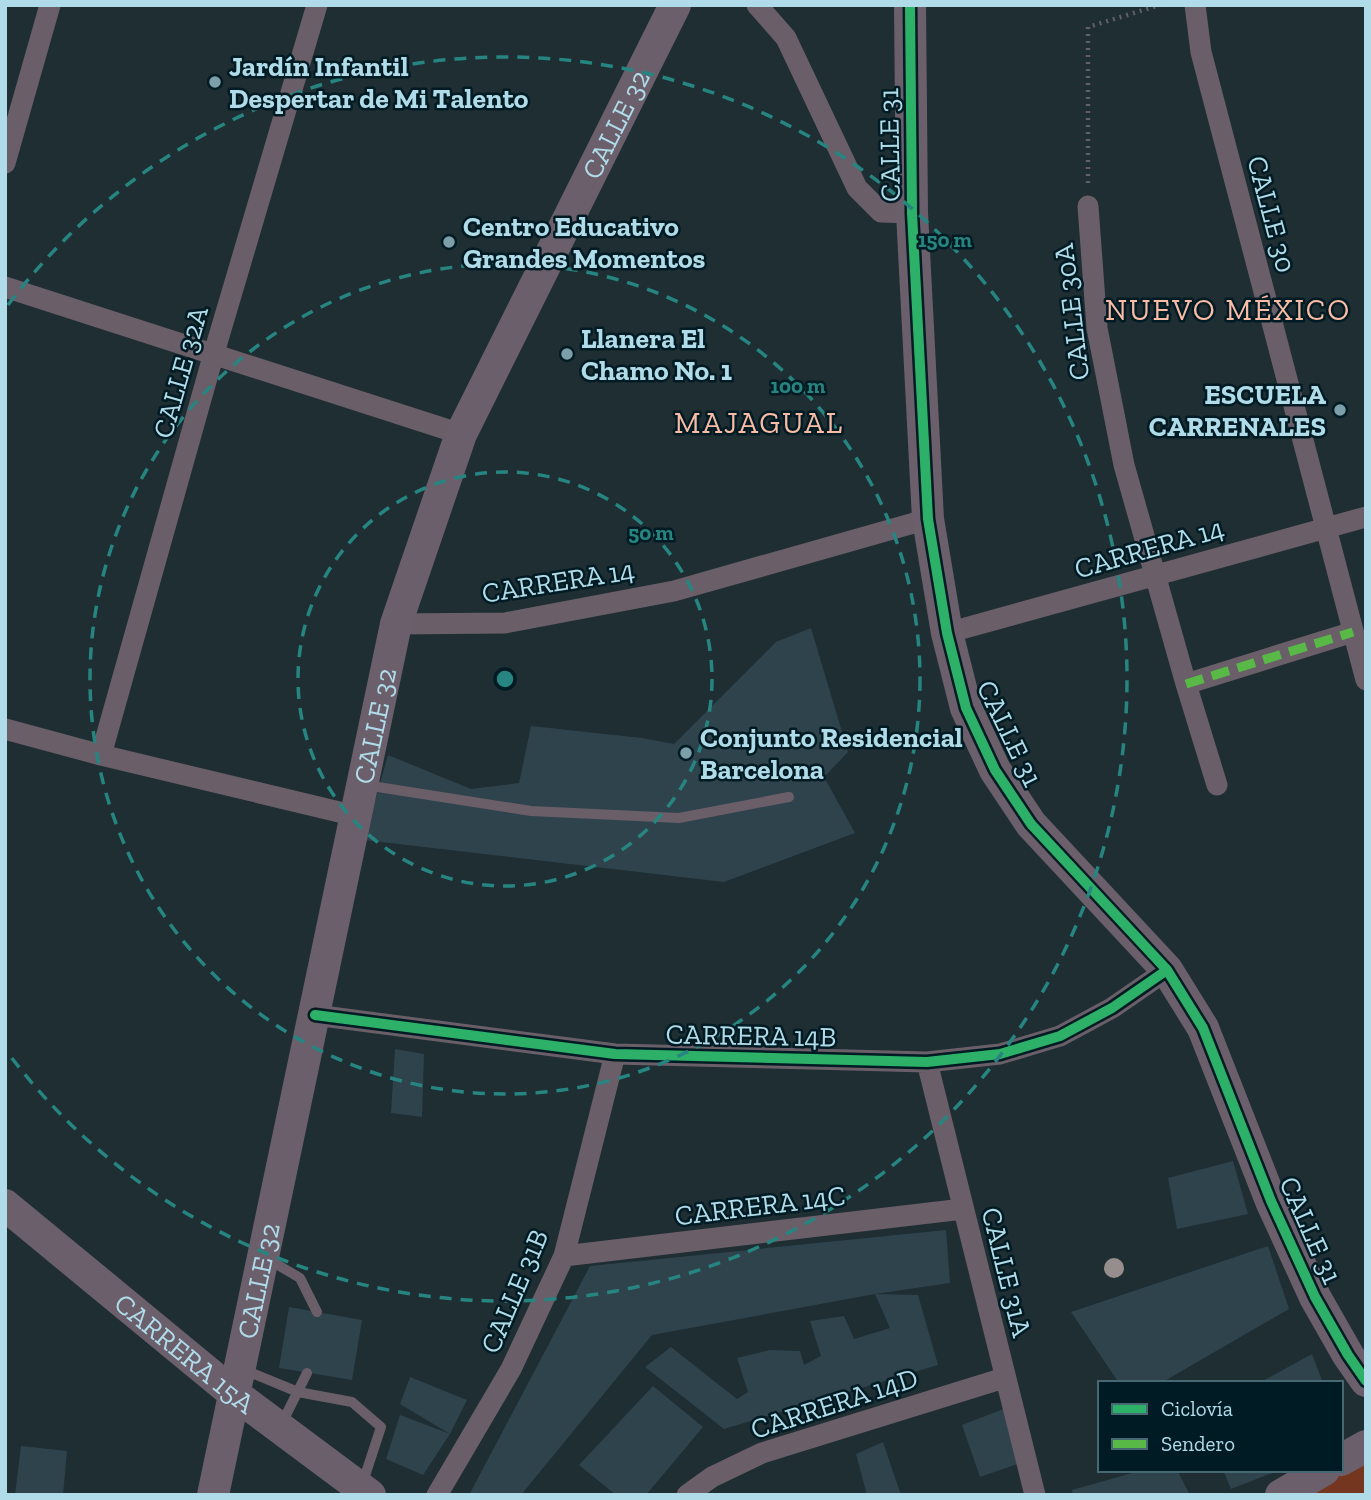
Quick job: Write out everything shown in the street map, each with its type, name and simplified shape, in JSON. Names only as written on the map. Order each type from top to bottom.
[{"type":"street","points":[[5,163],[50,5]]},
{"type":"street","name":"CALLE 32A","points":[[101,755],[214,353],[317,5]]},
{"type":"street","points":[[757,5],[786,38],[857,188],[881,212],[912,213]]},
{"type":"street","name":"CALLE 31","points":[[910,5],[912,213],[928,519],[947,633],[966,708],[995,770],[1031,824],[1167,970],[1203,1028],[1272,1201],[1315,1297],[1366,1381]]},
{"type":"street","name":"CALLE 30","points":[[1195,5],[1200,52],[1366,680]]},
{"type":"street","name":"CALLE 32","points":[[213,1495],[397,624],[461,434],[670,6]]},
{"type":"street","name":"CALLE 30A","points":[[1088,206],[1097,328],[1124,465],[1217,785]]},
{"type":"street","points":[[5,287],[461,434]]},
{"type":"street","name":"CARRERA 14","points":[[947,633],[1366,517]]},
{"type":"street","name":"CARRERA 14","points":[[397,624],[505,623],[661,593],[928,519]]},
{"type":"street","points":[[1186,684],[1353,632]]},
{"type":"street","points":[[5,729],[101,755],[356,816]]},
{"type":"street","name":"CARRERA 14B","points":[[315,1014],[615,1054],[927,1062],[1000,1054],[1060,1036],[1112,1007],[1167,970]]},
{"type":"street","name":"CALLE 31B","points":[[437,1495],[511,1369],[564,1256],[615,1054]]},
{"type":"street","name":"CALLE 31A","points":[[927,1062],[1035,1495]]},
{"type":"street","name":"CARRERA 15A","points":[[5,1205],[236,1380],[280,1427],[366,1491]]},
{"type":"street","name":"CARRERA 14C","points":[[564,1256],[963,1209]]},
{"type":"street","name":"CARRERA 14D","points":[[687,1495],[712,1477],[762,1453],[1004,1378]]},
{"type":"street","points":[[1343,1459],[1366,1446]]},
{"type":"street","points":[[1281,1495],[1321,1472]]},
{"type":"lane","points":[[363,785],[531,811],[679,818],[789,797]]},
{"type":"lane","points":[[263,1256],[300,1278],[317,1312]]},
{"type":"lane","points":[[280,1427],[307,1373]]},
{"type":"lane","points":[[236,1380],[352,1402],[381,1427],[366,1491]]},
{"type":"shaded area","points":[[1366,1446],[1366,1495],[1281,1495],[1321,1472],[1343,1472],[1343,1459]]},
{"type":"building","name":"Conjunto Residencial Barcelona","points":[[811,628],[848,752],[824,777],[855,833],[724,882],[364,840],[388,755],[471,789],[519,783],[531,726],[674,744],[776,642]]},
{"type":"building","points":[[395,1049],[424,1054],[422,1117],[391,1113]]},
{"type":"building","points":[[1233,1161],[1248,1214],[1177,1229],[1168,1178]]},
{"type":"building","points":[[946,1230],[950,1283],[652,1335],[521,1495],[469,1495],[590,1266]]},
{"type":"building","points":[[1268,1246],[1289,1309],[1164,1381],[1118,1381],[1071,1312]]},
{"type":"building","points":[[875,1294],[918,1295],[938,1365],[724,1429],[645,1367],[671,1347],[737,1399],[748,1392],[737,1358],[770,1350],[800,1351],[804,1365],[821,1356],[810,1321],[844,1316],[854,1339],[890,1328]]},
{"type":"building","points":[[289,1307],[362,1320],[352,1380],[279,1368]]},
{"type":"building","points":[[1312,1354],[1322,1381],[1263,1381]]},
{"type":"building","points":[[410,1377],[467,1400],[450,1434],[400,1404]]},
{"type":"building","points":[[653,1386],[703,1427],[646,1495],[616,1495],[579,1465]]},
{"type":"building","points":[[1006,1408],[1023,1462],[980,1477],[962,1425]]},
{"type":"building","points":[[400,1415],[450,1434],[423,1475],[386,1459]]},
{"type":"building","points":[[883,1442],[901,1495],[867,1495],[856,1454]]},
{"type":"building","points":[[21,1446],[67,1451],[63,1495],[15,1495]]},
{"type":"building","points":[[1136,1472],[1178,1472],[1190,1495],[1073,1495],[1072,1490]]},
{"type":"building","points":[[1224,1472],[1275,1472],[1231,1489]]},
{"type":"marked path","points":[[1186,684],[1353,632]]},
{"type":"cycle path","points":[[910,5],[912,213],[928,519],[947,633],[966,708],[995,770],[1031,824],[1167,970],[1203,1028],[1271,1201],[1315,1297],[1366,1381]]},
{"type":"cycle path","points":[[315,1015],[615,1054],[927,1062],[1000,1054],[1060,1036],[1112,1008],[1167,970]]},
{"type":"place","name":"Jardín Infantil Despertar de Mi Talento","points":[[215,82]]},
{"type":"place","name":"Centro Educativo Grandes Momentos","points":[[449,242]]},
{"type":"place","name":"Llanera El Chamo No. 1","points":[[567,354]]},
{"type":"place","name":"ESCUELA CARRENALES","points":[[1340,410]]},
{"type":"place","name":"Conjunto Residencial Barcelona","points":[[686,753]]},
{"type":"district","name":"NUEVO MÉXICO","points":[[1228,310]]},
{"type":"district","name":"MAJAGUAL","points":[[759,423]]}]
